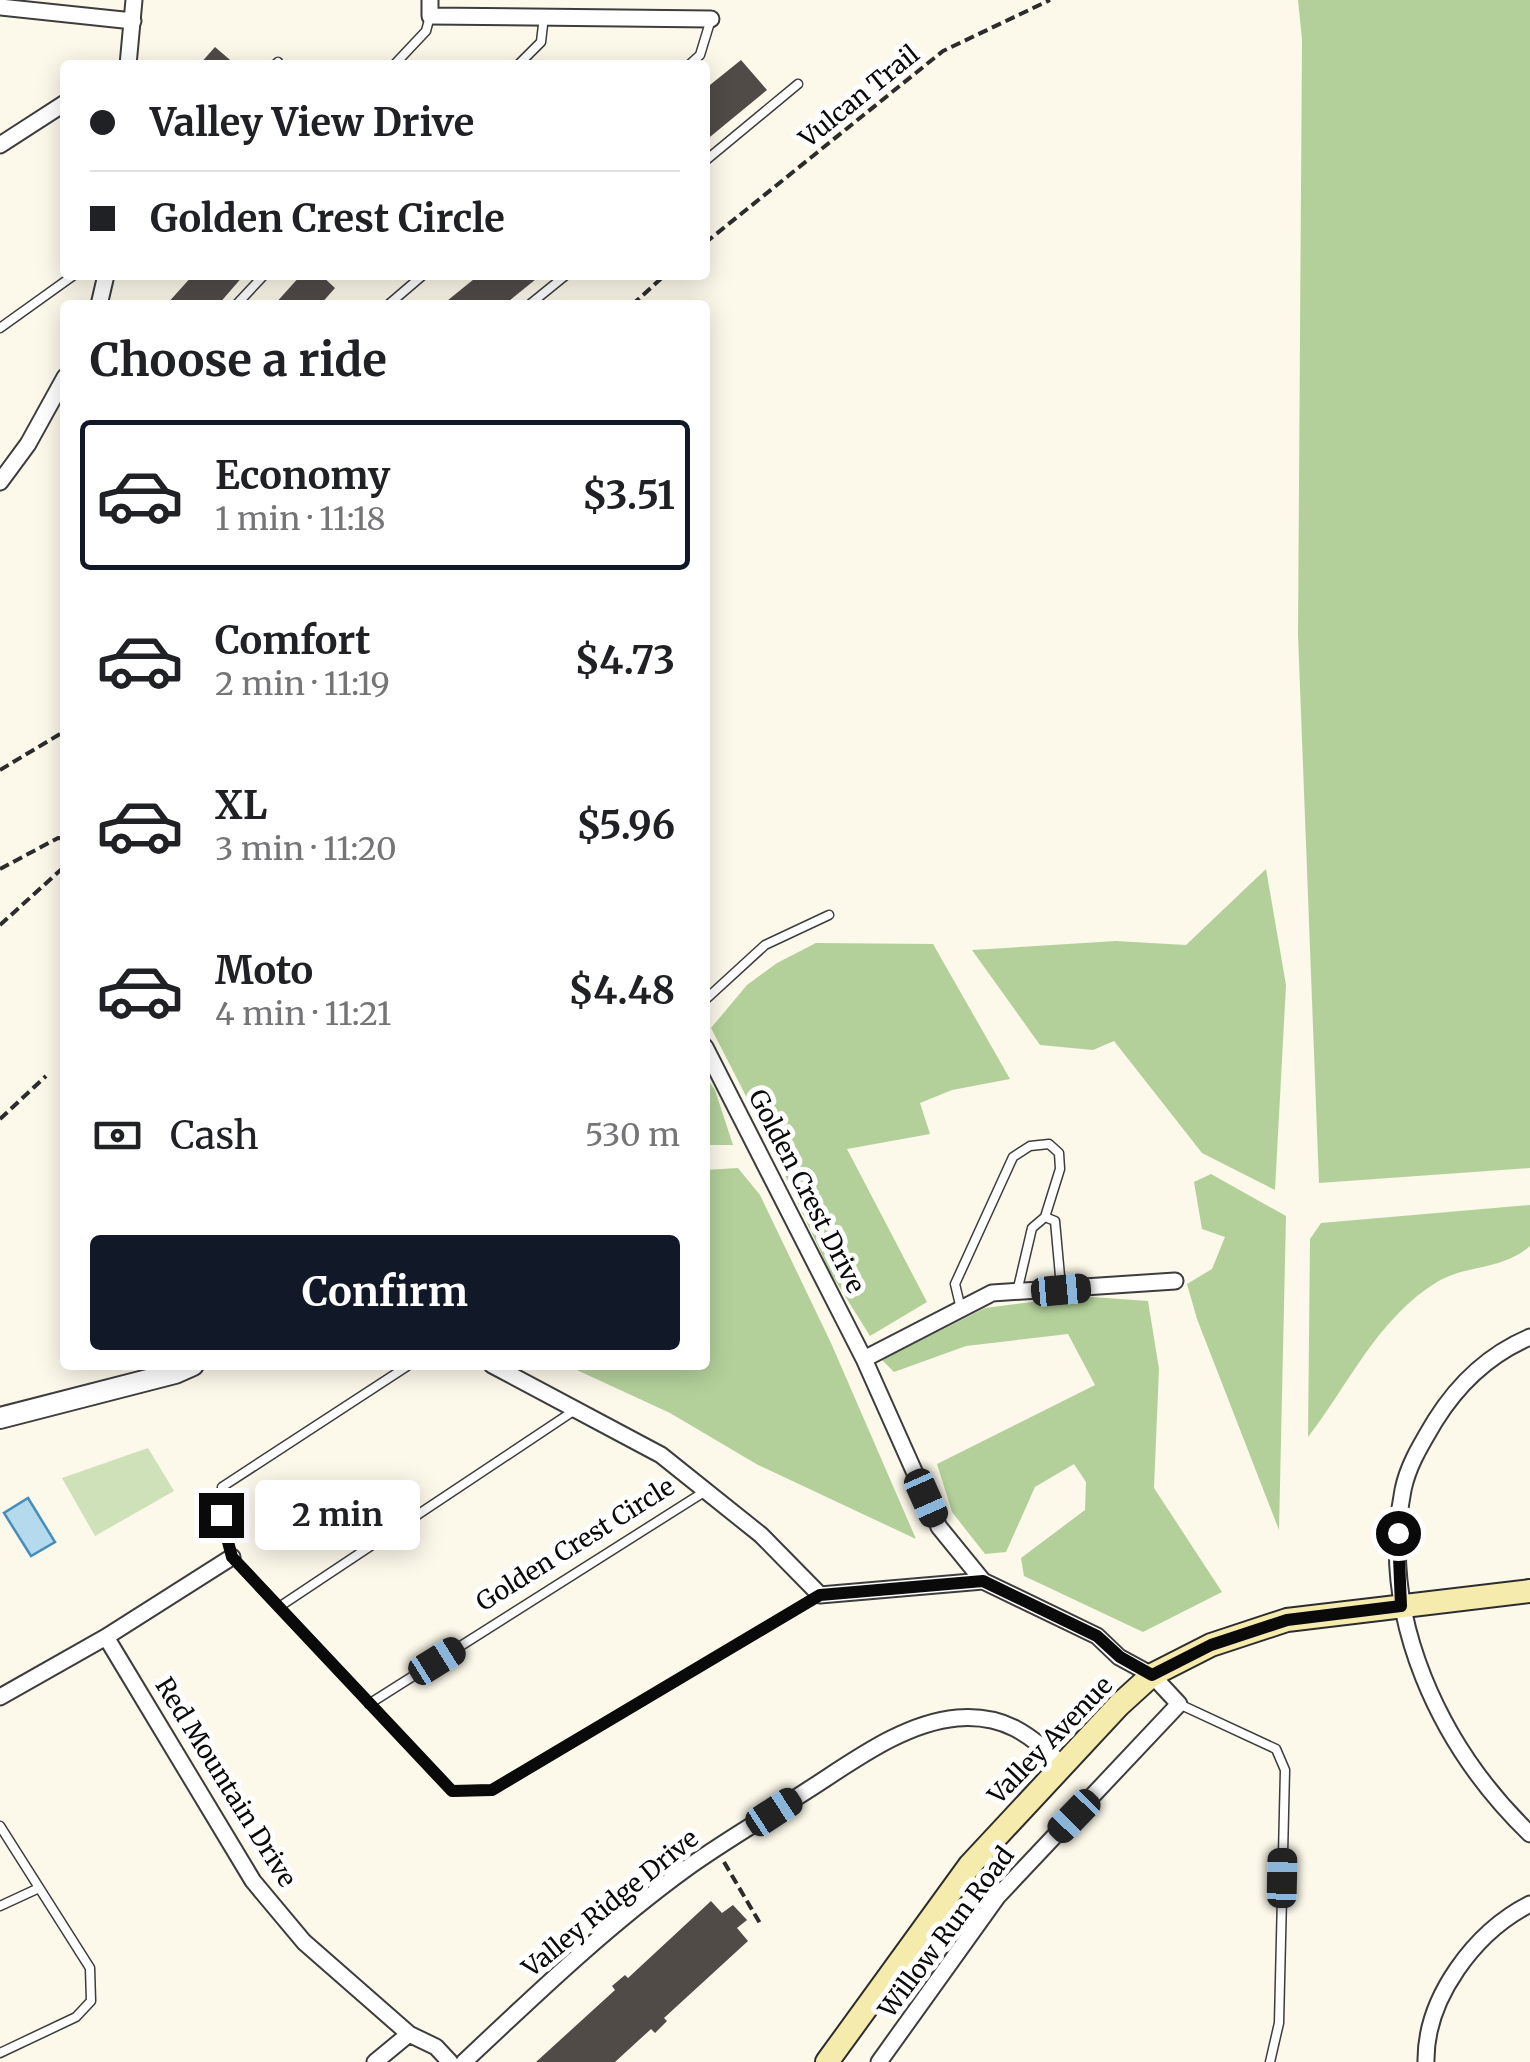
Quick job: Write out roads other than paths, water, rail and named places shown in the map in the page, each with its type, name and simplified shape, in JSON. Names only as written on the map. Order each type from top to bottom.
[{"type":"main road","name":"Valley Avenue","points":[[827,2062],[970,1864],[1152,1675],[1211,1645],[1287,1620],[1530,1591]]},
{"type":"street","points":[[128,60],[134,0]]},
{"type":"street","points":[[0,8],[133,21]]},
{"type":"street","points":[[430,8],[544,16],[711,19]]},
{"type":"street","points":[[0,144],[60,106]]},
{"type":"street","points":[[0,482],[28,444],[60,386]]},
{"type":"street","name":"Golden Crest Drive","points":[[710,1057],[864,1358],[940,1528],[983,1581],[1097,1636],[1120,1657],[1152,1675],[1179,1704]]},
{"type":"street","points":[[864,1358],[992,1293],[1174,1281]]},
{"type":"street","points":[[1530,1337],[1504,1348],[1453,1393],[1416,1452],[1404,1488],[1398,1533],[1401,1606],[1425,1684],[1456,1744],[1505,1810],[1530,1834]]},
{"type":"street","points":[[0,1418],[182,1370]]},
{"type":"street","name":"Golden Crest Circle","points":[[502,1370],[660,1456],[762,1535],[820,1595]]},
{"type":"street","points":[[0,1697],[106,1637],[232,1557]]},
{"type":"street","points":[[820,1595],[983,1581]]},
{"type":"street","name":"Red Mountain Drive","points":[[106,1637],[253,1881],[304,1942],[409,2034],[436,2047],[450,2062]]},
{"type":"street","name":"Willow Run Road","points":[[880,2062],[998,1896],[1179,1704]]},
{"type":"street","name":"Valley Ridge Drive","points":[[464,2062],[558,1974],[686,1868],[860,1757],[909,1732],[953,1718],[992,1720],[1024,1730],[1063,1765]]},
{"type":"street","points":[[1426,2062],[1434,2013],[1472,1948],[1530,1904]]},
{"type":"street","points":[[375,2062],[409,2034]]},
{"type":"lane","points":[[399,60],[426,30],[430,8]]},
{"type":"lane","points":[[523,60],[540,42],[544,16]]},
{"type":"lane","points":[[694,60],[700,55],[711,19]]},
{"type":"lane","points":[[710,158],[798,84]]},
{"type":"lane","points":[[0,328],[67,280]]},
{"type":"lane","points":[[241,300],[259,280]]},
{"type":"lane","points":[[394,300],[417,280]]},
{"type":"lane","points":[[535,300],[560,280]]},
{"type":"lane","points":[[710,995],[765,945],[829,915]]},
{"type":"lane","points":[[961,1309],[955,1284],[1013,1157],[1030,1146],[1049,1144],[1059,1153],[1060,1169],[1045,1217],[1032,1228],[1017,1292]]},
{"type":"lane","points":[[1045,1217],[1056,1221],[1061,1290]]},
{"type":"lane","points":[[401,1370],[222,1487],[221,1515],[232,1557],[452,1791],[492,1790],[820,1595]]},
{"type":"lane","points":[[279,1607],[577,1409]]},
{"type":"lane","name":"Golden Crest Circle","points":[[370,1704],[706,1491]]},
{"type":"lane","points":[[1179,1704],[1276,1749],[1284,1770],[1279,2023],[1270,2062]]},
{"type":"lane","points":[[0,1826],[90,1968],[92,2001],[76,2017],[0,2052]]},
{"type":"lane","points":[[0,1906],[40,1888]]},
{"type":"water","points":[[28,1498],[55,1542],[31,1556],[4,1513]]}]
